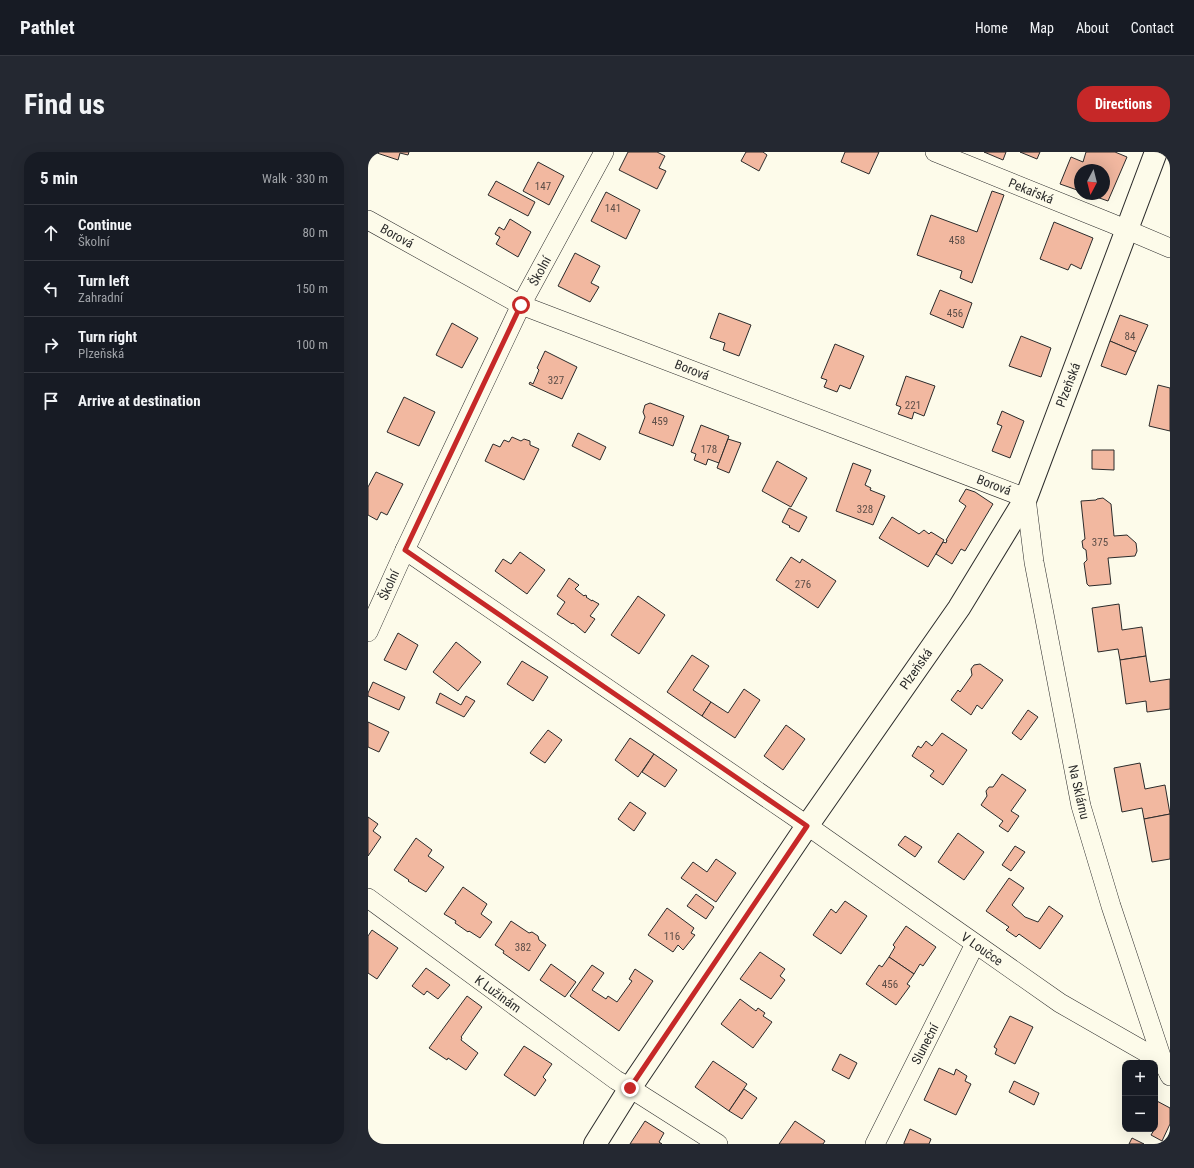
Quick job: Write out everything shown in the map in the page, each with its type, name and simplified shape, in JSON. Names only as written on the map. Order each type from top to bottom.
[{"type":"main road","name":"Plzeňská","points":[[595,1144],[630,1088],[807,826],[959,608],[1026,498],[1156,152]]},
{"type":"street","name":"Školní","points":[[368,632],[405,550],[521,305],[604,152]]},
{"type":"street","name":"Pekařská","points":[[935,152],[1170,248]]},
{"type":"street","name":"Borová","points":[[368,220],[521,305],[1026,498]]},
{"type":"street","name":"Na Sklárnu","points":[[1026,498],[1034,562],[1081,806],[1111,906],[1166,1069]]},
{"type":"street","name":"V Loučce","points":[[405,550],[807,826],[1060,1004],[1166,1069]]},
{"type":"street","name":"K Lužinám","points":[[368,898],[610,1075],[718,1144]]},
{"type":"street","name":"Sluneční","points":[[875,1144],[975,944]]},
{"type":"building","points":[[374,152],[409,152],[408,155],[400,153],[398,160]]},
{"type":"building","points":[[628,152],[657,152],[665,156],[659,168],[666,171],[657,189],[619,170]]},
{"type":"building","points":[[746,152],[763,152],[767,155],[759,171],[741,161]]},
{"type":"building","points":[[845,152],[879,152],[869,174],[841,162]]},
{"type":"building","points":[[984,152],[1006,152],[1003,160]]},
{"type":"building","points":[[1020,152],[1040,152],[1037,159]]},
{"type":"building","points":[[1086,152],[1115,152],[1127,157],[1110,196],[1110,164],[1074,164],[1074,189],[1060,184],[1071,157],[1083,162]]},
{"type":"building","points":[[538,162],[564,176],[549,205],[523,191]]},
{"type":"building","points":[[496,181],[535,202],[528,216],[488,195]]},
{"type":"building","points":[[992,191],[1004,195],[972,283],[960,278],[962,271],[917,255],[931,215],[977,232]]},
{"type":"building","points":[[606,192],[640,210],[626,239],[591,221]]},
{"type":"building","points":[[510,219],[531,232],[518,257],[496,244],[500,237],[495,234],[499,227],[504,230]]},
{"type":"building","points":[[1054,222],[1093,238],[1081,269],[1071,264],[1068,270],[1040,259]]},
{"type":"building","points":[[575,253],[600,266],[591,283],[599,287],[590,302],[558,286]]},
{"type":"building","points":[[940,290],[972,303],[963,328],[930,314]]},
{"type":"building","points":[[719,313],[751,325],[739,356],[723,350],[725,343],[710,338]]},
{"type":"building","points":[[1120,315],[1148,325],[1136,352],[1110,341]]},
{"type":"building","points":[[452,323],[478,338],[462,368],[436,355]]},
{"type":"building","points":[[1021,336],[1051,348],[1041,377],[1009,366]]},
{"type":"building","points":[[1110,341],[1136,352],[1126,375],[1101,366]]},
{"type":"building","points":[[835,344],[864,356],[850,389],[840,385],[837,392],[824,387],[827,380],[821,378]]},
{"type":"building","points":[[545,351],[577,367],[562,399],[529,384],[530,382],[533,384],[539,370],[537,368]]},
{"type":"building","points":[[906,376],[935,386],[924,416],[914,412],[912,419],[898,414],[901,407],[896,405]]},
{"type":"building","points":[[1158,385],[1170,388],[1170,431],[1149,426]]},
{"type":"building","points":[[404,397],[435,412],[419,446],[387,432]]},
{"type":"building","points":[[650,403],[684,416],[673,446],[639,433],[645,417],[643,412],[645,405]]},
{"type":"building","points":[[1002,411],[1024,421],[1010,458],[992,451],[1002,426],[997,424]]},
{"type":"building","points":[[701,425],[729,436],[719,463],[708,459],[706,465],[694,460],[696,454],[691,452]]},
{"type":"building","points":[[578,433],[606,447],[600,460],[572,446]]},
{"type":"building","points":[[512,437],[521,441],[524,439],[530,441],[530,445],[539,449],[524,480],[485,461],[493,444],[500,447],[504,440],[509,442]]},
{"type":"building","points":[[728,439],[741,443],[729,473],[717,468]]},
{"type":"building","points":[[1092,450],[1114,450],[1114,470],[1092,469]]},
{"type":"building","points":[[777,461],[807,478],[791,507],[762,491]]},
{"type":"building","points":[[853,463],[871,470],[865,485],[871,488],[870,490],[885,496],[873,525],[836,511]]},
{"type":"building","points":[[376,472],[403,484],[387,515],[381,512],[377,520],[368,515],[368,487]]},
{"type":"building","points":[[966,489],[975,492],[993,504],[965,551],[961,549],[952,564],[936,554],[943,542],[946,543],[946,540],[966,506],[959,501]]},
{"type":"building","points":[[1103,498],[1111,504],[1114,536],[1127,535],[1136,543],[1137,551],[1135,556],[1108,558],[1111,584],[1089,586],[1087,584],[1084,563],[1087,560],[1086,550],[1083,548],[1082,541],[1085,539],[1081,501]]},
{"type":"building","points":[[789,508],[807,517],[799,532],[782,522]]},
{"type":"building","points":[[892,517],[919,534],[924,530],[929,534],[931,532],[944,540],[928,567],[879,538]]},
{"type":"building","points":[[520,552],[545,570],[527,594],[495,571],[503,559],[511,564]]},
{"type":"building","points":[[791,557],[800,563],[802,559],[836,581],[818,608],[776,580]]},
{"type":"building","points":[[569,578],[579,585],[575,589],[599,604],[590,616],[595,619],[585,633],[573,623],[572,624],[557,614],[565,602],[557,596]]},
{"type":"building","points":[[638,596],[665,615],[639,654],[611,635]]},
{"type":"building","points":[[1119,604],[1122,630],[1142,627],[1146,656],[1120,660],[1118,649],[1098,652],[1092,608]]},
{"type":"building","points":[[398,633],[418,645],[406,670],[384,660]]},
{"type":"building","points":[[456,642],[481,662],[458,691],[433,672]]},
{"type":"building","points":[[692,655],[709,666],[693,690],[711,702],[702,716],[667,692]]},
{"type":"building","points":[[1146,656],[1150,682],[1170,679],[1170,709],[1147,712],[1146,701],[1126,704],[1120,660]]},
{"type":"building","points":[[522,661],[548,677],[533,701],[507,684]]},
{"type":"building","points":[[980,664],[1003,680],[982,709],[977,705],[971,715],[951,700],[958,690],[960,692],[972,675],[971,669],[974,665]]},
{"type":"building","points":[[373,682],[405,697],[399,710],[368,696]]},
{"type":"building","points":[[744,689],[760,700],[735,738],[702,716],[711,702],[728,713]]},
{"type":"building","points":[[440,693],[461,705],[466,696],[475,701],[464,717],[436,703]]},
{"type":"building","points":[[1028,710],[1038,717],[1021,740],[1012,733]]},
{"type":"building","points":[[368,722],[389,732],[379,752],[368,747]]},
{"type":"building","points":[[786,725],[805,739],[783,770],[764,756]]},
{"type":"building","points":[[548,730],[562,740],[545,763],[530,753]]},
{"type":"building","points":[[942,733],[967,750],[943,785],[930,776],[934,771],[912,756],[918,746],[921,748],[926,741],[932,746]]},
{"type":"building","points":[[630,738],[654,754],[638,777],[615,760]]},
{"type":"building","points":[[654,754],[677,770],[665,787],[642,772]]},
{"type":"building","points":[[1140,763],[1145,789],[1165,785],[1170,814],[1144,819],[1142,808],[1122,812],[1114,768]]},
{"type":"building","points":[[1002,774],[1026,790],[1011,811],[1019,816],[1008,832],[999,826],[1003,821],[981,805],[987,796],[986,791],[989,787],[993,787]]},
{"type":"building","points":[[630,802],[646,813],[634,831],[618,819]]},
{"type":"building","points":[[1170,814],[1170,859],[1152,862],[1144,819]]},
{"type":"building","points":[[368,817],[378,824],[373,831],[381,837],[368,856]]},
{"type":"building","points":[[958,833],[984,852],[964,880],[938,862]]},
{"type":"building","points":[[905,836],[922,847],[915,857],[898,845]]},
{"type":"building","points":[[416,838],[432,850],[428,856],[444,867],[426,892],[394,870]]},
{"type":"building","points":[[1015,846],[1025,852],[1011,871],[1002,865]]},
{"type":"building","points":[[716,859],[736,873],[716,902],[681,878],[693,862],[707,872]]},
{"type":"building","points":[[1009,878],[1024,888],[1012,905],[1025,917],[1038,922],[1049,906],[1063,916],[1040,949],[1019,934],[1016,937],[1006,930],[1009,927],[986,911]]},
{"type":"building","points":[[463,887],[487,904],[481,914],[492,922],[480,938],[469,931],[468,932],[455,923],[456,921],[444,914]]},
{"type":"building","points":[[696,894],[714,907],[706,919],[687,906]]},
{"type":"building","points":[[845,901],[867,916],[841,954],[813,935],[831,909],[836,913]]},
{"type":"building","points":[[667,908],[694,928],[691,933],[695,935],[683,950],[678,945],[673,952],[648,935]]},
{"type":"building","points":[[511,921],[529,933],[532,932],[538,936],[539,940],[546,945],[529,971],[503,953],[504,951],[495,945]]},
{"type":"building","points":[[906,926],[936,947],[923,966],[920,964],[914,974],[889,957],[895,947],[893,945]]},
{"type":"building","points":[[372,930],[398,948],[377,979],[368,973],[368,936]]},
{"type":"building","points":[[760,952],[785,969],[780,976],[785,980],[771,999],[740,979]]},
{"type":"building","points":[[889,957],[914,974],[907,984],[910,986],[896,1005],[866,984],[879,965],[882,967]]},
{"type":"building","points":[[551,964],[576,982],[565,997],[540,980]]},
{"type":"building","points":[[592,965],[604,973],[592,990],[606,999],[608,996],[617,1002],[632,981],[629,979],[635,969],[653,981],[619,1031],[570,996]]},
{"type":"building","points":[[426,968],[450,985],[438,999],[427,991],[424,995],[412,986]]},
{"type":"building","points":[[467,996],[482,1007],[461,1037],[461,1040],[478,1053],[466,1070],[429,1048]]},
{"type":"building","points":[[740,999],[756,1011],[758,1008],[765,1013],[763,1016],[772,1022],[753,1048],[721,1024]]},
{"type":"building","points":[[1010,1016],[1033,1027],[1015,1064],[995,1054],[997,1049],[994,1047]]},
{"type":"building","points":[[524,1046],[552,1064],[543,1077],[546,1080],[535,1096],[504,1075]]},
{"type":"building","points":[[840,1054],[857,1063],[849,1079],[832,1070]]},
{"type":"building","points":[[713,1061],[747,1084],[729,1111],[695,1087]]},
{"type":"building","points":[[939,1068],[954,1075],[956,1069],[967,1076],[965,1081],[971,1084],[956,1115],[924,1100]]},
{"type":"building","points":[[1014,1081],[1039,1093],[1034,1105],[1009,1092]]},
{"type":"building","points":[[744,1089],[757,1098],[742,1119],[729,1111]]},
{"type":"building","points":[[1158,1102],[1170,1108],[1170,1124],[1162,1141],[1151,1135],[1153,1132],[1158,1132]]},
{"type":"building","points":[[645,1121],[664,1133],[659,1142],[662,1144],[630,1144]]},
{"type":"building","points":[[795,1121],[825,1141],[823,1144],[779,1144]]},
{"type":"building","points":[[910,1129],[931,1139],[929,1144],[904,1144]]},
{"type":"building","points":[[1132,1138],[1144,1144],[1129,1144]]},
{"type":"route","points":[[521,305],[405,550],[807,826],[630,1088]]}]
